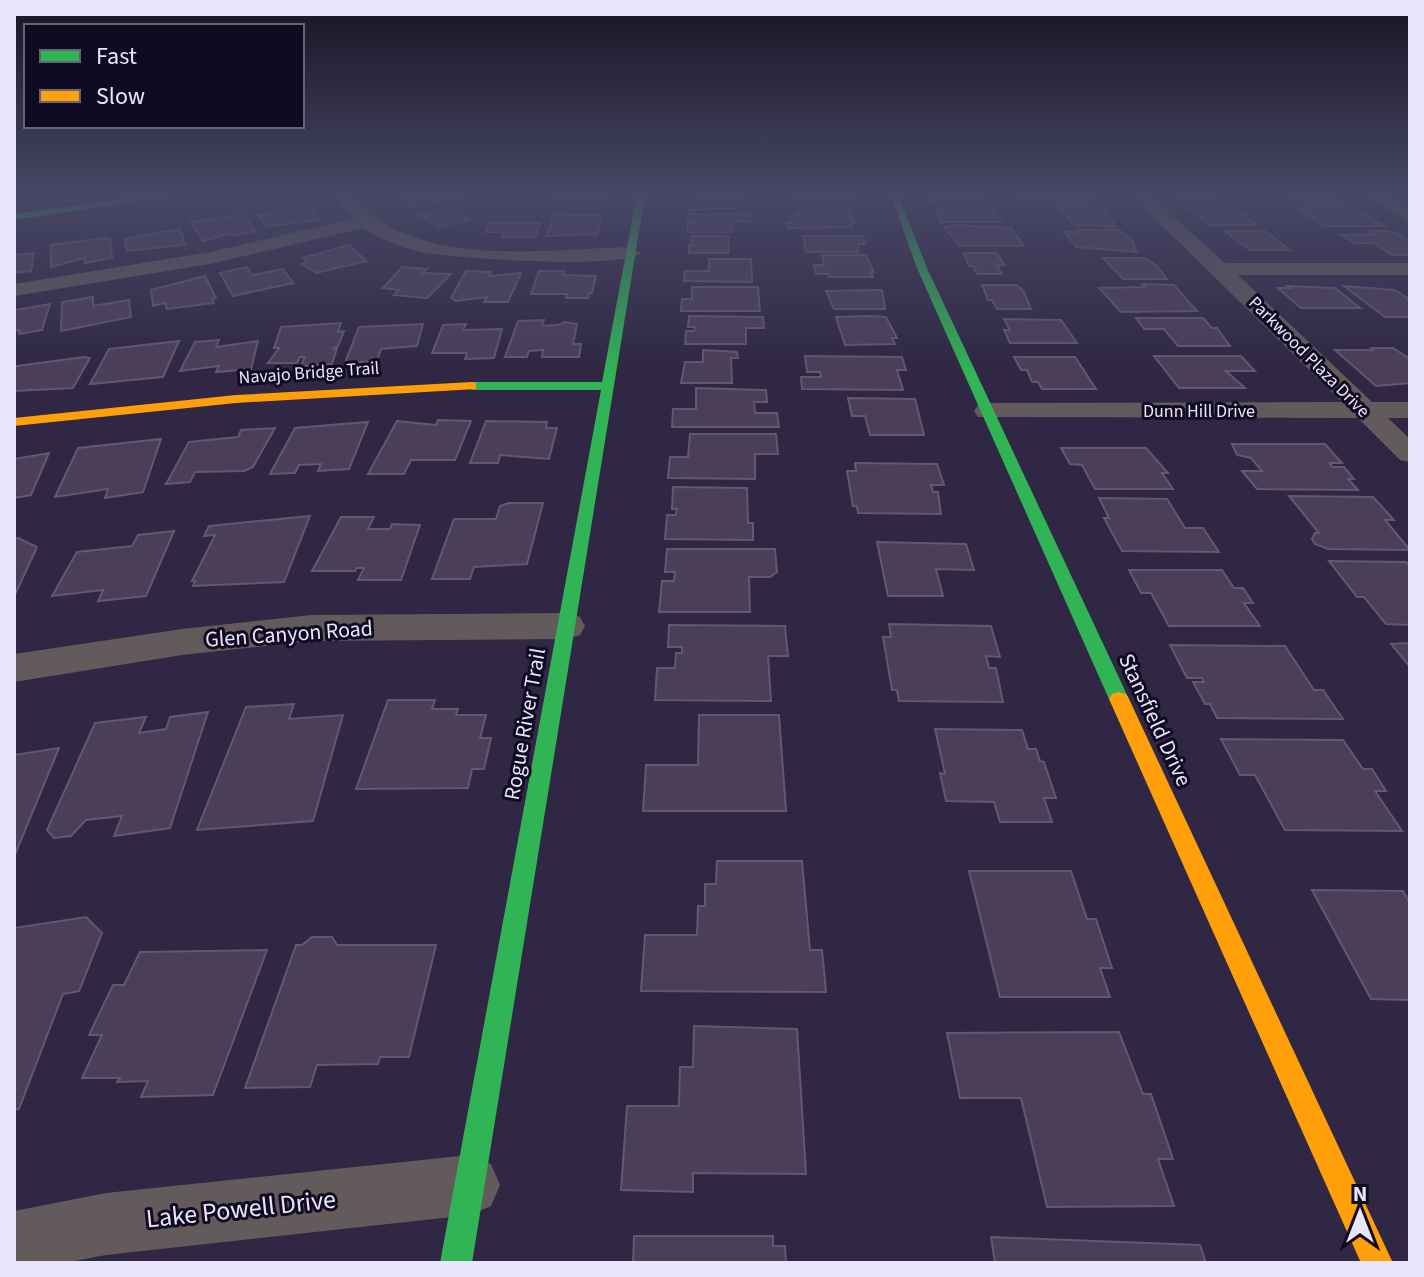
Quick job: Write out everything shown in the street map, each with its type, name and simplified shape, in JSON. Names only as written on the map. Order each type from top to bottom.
[{"type":"street","points":[[14,290],[229,254]]},
{"type":"street","points":[[470,254],[537,254]]},
{"type":"street","name":"Rogue River Trail","points":[[456,1263],[631,254]]},
{"type":"street","name":"Stansfield Drive","points":[[917,254],[1377,1263]]},
{"type":"street","name":"Parkwood Plaza Drive","points":[[1203,254],[1410,454]]},
{"type":"street","points":[[1220,269],[1410,269]]},
{"type":"street","name":"Navajo Bridge Trail","points":[[14,422],[258,397],[409,386],[608,386]]},
{"type":"street","name":"Dunn Hill Drive","points":[[987,411],[1410,410]]},
{"type":"street","name":"Glen Canyon Road","points":[[14,668],[167,644],[311,628],[567,626]]},
{"type":"street","name":"Lake Powell Drive","points":[[14,1242],[106,1224],[470,1185]]},
{"type":"building","points":[[34,254],[31,271],[14,273],[14,255]]},
{"type":"building","points":[[51,254],[112,254],[112,258],[85,263],[85,258],[51,267]]},
{"type":"building","points":[[318,254],[358,254],[367,261],[316,273],[302,264],[307,262],[303,258]]},
{"type":"building","points":[[964,254],[997,254],[1004,265],[997,265],[1002,274],[977,274],[973,266],[969,266]]},
{"type":"building","points":[[822,255],[866,255],[874,272],[871,272],[873,277],[816,274],[814,265],[824,265]]},
{"type":"building","points":[[1103,258],[1145,258],[1157,266],[1167,279],[1123,279]]},
{"type":"building","points":[[709,259],[751,259],[752,282],[684,281],[685,271],[709,271]]},
{"type":"building","points":[[247,267],[252,275],[283,269],[293,283],[233,296],[220,273]]},
{"type":"building","points":[[402,267],[427,269],[422,273],[451,274],[427,298],[394,295],[399,290],[383,288]]},
{"type":"building","points":[[466,271],[491,272],[489,276],[521,273],[508,302],[484,302],[487,297],[456,301],[451,298]]},
{"type":"building","points":[[539,271],[596,276],[592,293],[588,298],[566,298],[567,294],[531,294]]},
{"type":"building","points":[[205,276],[216,298],[212,299],[214,303],[167,309],[165,303],[153,306],[151,290]]},
{"type":"building","points":[[1142,284],[1174,285],[1197,311],[1121,312],[1099,288],[1145,287]]},
{"type":"building","points":[[982,285],[1017,285],[1024,292],[1031,309],[997,309],[992,300],[988,300]]},
{"type":"building","points":[[1287,286],[1335,288],[1360,308],[1301,308],[1278,288],[1290,288]]},
{"type":"building","points":[[1344,286],[1395,290],[1410,300],[1410,317],[1385,317]]},
{"type":"building","points":[[692,287],[758,287],[760,311],[681,311],[682,299],[692,299]]},
{"type":"building","points":[[882,290],[885,309],[834,309],[826,291]]},
{"type":"building","points":[[93,297],[93,306],[129,300],[131,317],[61,331],[62,302]]},
{"type":"building","points":[[50,304],[42,330],[19,334],[20,330],[14,331],[14,310]]},
{"type":"building","points":[[689,316],[763,317],[764,328],[746,328],[746,344],[685,344],[686,331],[694,331],[695,327],[688,327]]},
{"type":"building","points":[[836,317],[886,317],[897,338],[892,338],[895,344],[845,345]]},
{"type":"building","points":[[1136,318],[1203,318],[1212,328],[1217,328],[1230,346],[1178,346],[1164,329],[1144,329]]},
{"type":"building","points":[[1004,319],[1061,320],[1077,343],[1010,343],[1004,330],[1010,330]]},
{"type":"building","points":[[544,320],[542,326],[565,322],[577,324],[573,344],[581,344],[579,357],[542,357],[543,350],[529,351],[527,357],[505,357],[518,321]]},
{"type":"building","points":[[341,323],[338,332],[344,331],[338,346],[332,349],[337,348],[332,364],[301,366],[305,357],[300,357],[297,363],[268,363],[279,348],[274,348],[281,327]]},
{"type":"building","points":[[423,324],[417,346],[381,349],[377,361],[345,363],[359,327]]},
{"type":"building","points":[[466,324],[463,330],[502,329],[494,358],[465,359],[467,353],[432,353],[443,325]]},
{"type":"building","points":[[219,340],[216,347],[258,341],[251,369],[216,372],[219,366],[180,371],[195,342]]},
{"type":"building","points":[[179,341],[163,377],[90,384],[109,349]]},
{"type":"building","points":[[1371,348],[1393,348],[1410,359],[1410,383],[1376,386],[1335,350],[1373,350]]},
{"type":"building","points":[[703,350],[737,352],[738,358],[731,358],[732,383],[681,383],[685,362],[703,362]]},
{"type":"building","points":[[805,356],[902,357],[906,370],[897,370],[903,390],[802,389],[801,377],[821,377],[820,372],[807,372]]},
{"type":"building","points":[[1154,356],[1241,356],[1255,371],[1226,371],[1245,388],[1179,388]]},
{"type":"building","points":[[1014,357],[1075,357],[1096,389],[1042,389],[1038,382],[1032,382],[1027,370],[1021,370]]},
{"type":"building","points":[[90,358],[73,388],[14,391],[17,366]]},
{"type":"building","points":[[696,388],[766,390],[767,402],[754,402],[755,413],[777,413],[779,427],[672,427],[673,409],[696,409]]},
{"type":"building","points":[[848,398],[915,399],[924,435],[870,435],[865,416],[852,416]]},
{"type":"building","points":[[438,420],[471,421],[455,460],[411,460],[404,474],[368,474],[397,421],[436,425]]},
{"type":"building","points":[[486,421],[547,422],[546,428],[557,428],[549,459],[500,455],[498,463],[470,463]]},
{"type":"building","points":[[368,422],[349,469],[318,471],[321,464],[299,465],[295,473],[270,474],[295,428]]},
{"type":"building","points":[[275,428],[253,467],[244,471],[195,472],[190,482],[166,484],[189,442],[238,437],[241,430]]},
{"type":"building","points":[[690,434],[776,434],[778,454],[755,454],[755,479],[668,478],[670,457],[688,457]]},
{"type":"building","points":[[161,439],[143,492],[105,498],[108,489],[55,497],[78,448]]},
{"type":"building","points":[[1232,444],[1325,444],[1342,463],[1329,463],[1333,467],[1344,467],[1354,479],[1348,479],[1358,490],[1257,489],[1242,471],[1262,471],[1251,458],[1237,455]]},
{"type":"building","points":[[1061,448],[1146,448],[1168,473],[1162,473],[1173,489],[1095,489],[1082,465],[1070,464]]},
{"type":"building","points":[[49,453],[31,495],[14,498],[14,459]]},
{"type":"building","points":[[855,463],[937,464],[944,485],[931,485],[933,492],[938,492],[941,514],[858,513],[857,506],[853,506],[847,471],[856,471]]},
{"type":"building","points":[[673,487],[747,488],[748,523],[753,523],[753,540],[665,539],[667,515],[676,515],[677,509],[672,509]]},
{"type":"building","points":[[1289,496],[1373,497],[1394,520],[1385,520],[1410,550],[1328,549],[1315,544],[1312,539],[1315,533],[1319,533]]},
{"type":"building","points":[[1099,498],[1167,499],[1185,528],[1203,528],[1219,552],[1122,551],[1104,518],[1109,518]]},
{"type":"building","points":[[508,503],[543,503],[527,564],[474,567],[470,579],[432,579],[454,519],[496,519],[500,506]]},
{"type":"building","points":[[310,516],[284,582],[193,586],[195,581],[192,581],[215,535],[204,536],[209,526]]},
{"type":"building","points":[[341,517],[374,517],[368,529],[390,529],[392,524],[420,525],[401,580],[358,580],[364,568],[355,571],[312,571]]},
{"type":"building","points":[[174,531],[146,596],[98,601],[103,590],[52,596],[77,552],[132,546],[138,535]]},
{"type":"building","points":[[14,539],[37,547],[14,597]]},
{"type":"building","points":[[877,542],[966,544],[974,570],[936,569],[943,596],[888,596]]},
{"type":"building","points":[[667,549],[775,549],[777,572],[770,577],[749,577],[750,612],[659,612],[662,581],[674,581],[675,572],[665,572]]},
{"type":"building","points":[[1329,561],[1406,562],[1410,566],[1410,625],[1386,624],[1364,597],[1357,597]]},
{"type":"building","points":[[1129,570],[1222,570],[1234,588],[1243,588],[1253,603],[1244,603],[1260,626],[1169,626],[1151,593],[1141,593]]},
{"type":"building","points":[[889,624],[991,626],[1000,657],[986,656],[989,668],[996,668],[1003,702],[899,701],[897,690],[892,690],[883,637],[891,637]]},
{"type":"building","points":[[669,625],[785,626],[788,656],[768,656],[771,701],[655,700],[657,668],[675,668],[676,653],[682,653],[682,647],[668,647]]},
{"type":"building","points":[[1410,643],[1410,667],[1391,644]]},
{"type":"building","points":[[1170,645],[1285,646],[1314,690],[1323,690],[1343,719],[1217,718],[1193,682],[1204,682],[1202,678],[1187,678]]},
{"type":"building","points":[[388,700],[435,700],[432,709],[458,709],[456,715],[486,715],[480,738],[491,738],[484,769],[472,769],[468,788],[356,789]]},
{"type":"building","points":[[294,704],[289,719],[343,715],[313,821],[197,830],[246,707]]},
{"type":"building","points":[[208,712],[170,828],[114,836],[122,816],[86,820],[71,836],[54,838],[47,830],[95,723],[146,717],[139,733],[166,729],[170,717]]},
{"type":"building","points":[[699,715],[779,715],[786,811],[643,811],[646,765],[698,765]]},
{"type":"building","points":[[935,729],[1022,730],[1028,749],[1036,749],[1040,761],[1044,762],[1056,798],[1044,798],[1052,822],[1000,822],[994,802],[946,801],[940,773],[945,774]]},
{"type":"building","points":[[1221,739],[1343,740],[1363,769],[1372,769],[1386,791],[1375,791],[1402,831],[1285,830],[1255,775],[1240,775]]},
{"type":"building","points":[[59,748],[14,857],[14,755]]},
{"type":"building","points":[[717,861],[802,861],[810,950],[822,950],[826,992],[641,991],[645,935],[697,935],[698,906],[705,906],[705,884],[716,884]]},
{"type":"building","points":[[969,871],[1071,871],[1087,919],[1096,919],[1112,968],[1100,968],[1110,997],[1000,997]]},
{"type":"building","points":[[1312,890],[1403,891],[1410,903],[1410,1000],[1371,999]]},
{"type":"building","points":[[86,917],[102,933],[79,991],[63,994],[19,1109],[14,1110],[14,928]]},
{"type":"building","points":[[312,937],[332,937],[337,945],[436,945],[409,1057],[380,1057],[378,1064],[317,1065],[310,1087],[245,1088],[296,945],[302,945]]},
{"type":"building","points":[[267,950],[213,1095],[141,1097],[148,1081],[117,1082],[120,1078],[82,1078],[102,1035],[89,1035],[113,985],[124,985],[140,952]]},
{"type":"building","points":[[694,1026],[797,1029],[806,1174],[693,1173],[693,1192],[621,1190],[627,1106],[679,1106],[680,1067],[693,1067]]},
{"type":"building","points":[[1119,1032],[1143,1094],[1151,1094],[1173,1159],[1158,1159],[1174,1206],[1047,1207],[1021,1098],[960,1098],[947,1033]]},
{"type":"building","points":[[634,1236],[773,1236],[773,1246],[785,1246],[786,1263],[633,1263]]},
{"type":"building","points":[[991,1237],[1200,1245],[1206,1263],[995,1263]]},
{"type":"traffic: fast","points":[[456,1263],[631,254]]},
{"type":"traffic: fast","points":[[917,254],[1119,699]]},
{"type":"traffic: fast","points":[[472,386],[608,386]]},
{"type":"traffic: slow","points":[[14,422],[236,399],[472,386]]},
{"type":"traffic: slow","points":[[1119,699],[1377,1263]]}]
